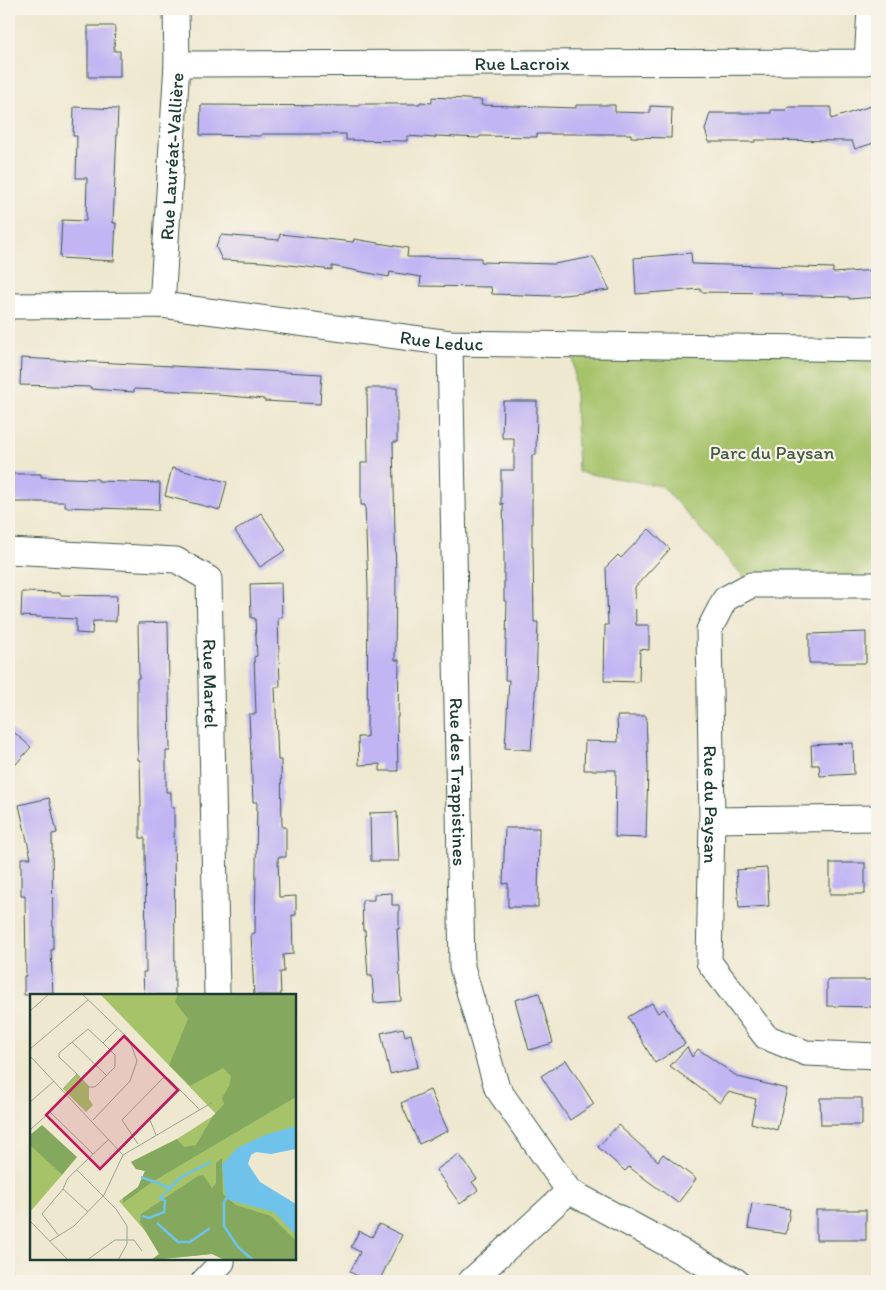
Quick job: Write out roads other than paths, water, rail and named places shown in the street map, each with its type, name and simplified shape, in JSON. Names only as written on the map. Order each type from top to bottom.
[{"type":"street","name":"Rue Lauréat-Vallière","points":[[162,305],[177,64],[176,9]]},
{"type":"street","name":"Rue Lacroix","points":[[177,64],[867,62],[870,9]]},
{"type":"street","name":"Rue Leduc","points":[[9,306],[162,305],[450,343],[877,348]]},
{"type":"street","name":"Rue des Trappistines","points":[[450,343],[462,967],[497,1088],[569,1191],[736,1281]]},
{"type":"street","name":"Rue Martel","points":[[9,551],[176,560],[209,578],[217,994]]},
{"type":"street","name":"Rue du Paysan","points":[[877,585],[751,585],[725,599],[709,630],[712,820],[710,962],[766,1037],[806,1054],[877,1056]]},
{"type":"street","points":[[712,820],[877,818]]},
{"type":"street","points":[[471,1281],[569,1191]]},
{"type":"street","points":[[204,1281],[222,1260]]},
{"type":"park label","name":"Parc du Paysan","points":[[772,452]]}]
